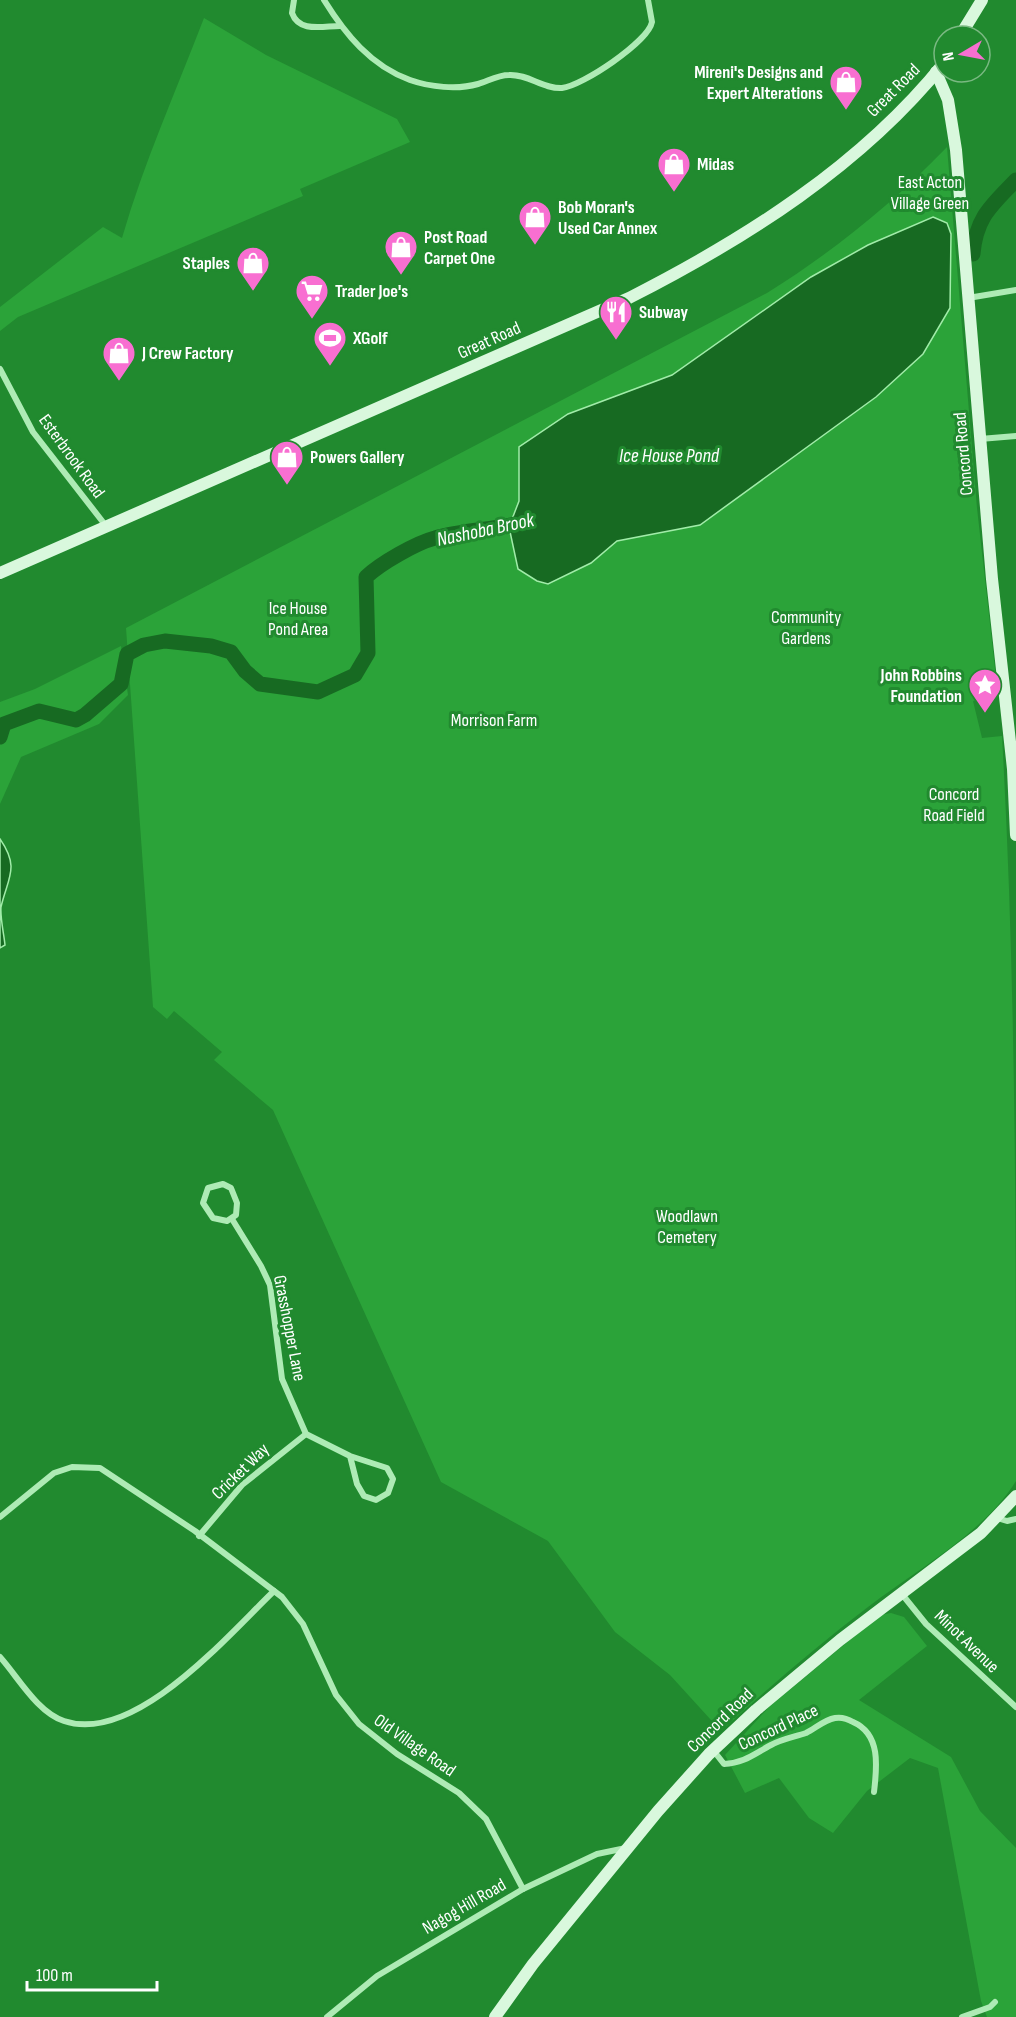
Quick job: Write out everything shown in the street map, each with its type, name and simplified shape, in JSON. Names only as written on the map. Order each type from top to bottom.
[{"type":"street","points":[[294,0],[293,16],[302,26],[340,26]]},
{"type":"street","points":[[324,0],[340,26],[359,47],[381,65],[422,83],[465,86],[511,75],[563,88],[576,84],[634,47],[652,26],[652,12],[648,0]]},
{"type":"street","points":[[967,24],[982,0]]},
{"type":"street","name":"Great Road","points":[[0,573],[628,298],[684,270],[764,221],[832,172],[890,119],[932,75]]},
{"type":"street","name":"Concord Road","points":[[944,84],[954,133],[979,440],[1013,769],[1016,835]]},
{"type":"street","points":[[968,298],[1016,290]]},
{"type":"street","name":"Esterbrook Road","points":[[0,369],[33,432],[106,526]]},
{"type":"street","points":[[979,440],[1016,436]]},
{"type":"street","points":[[223,1184],[231,1188],[238,1207],[232,1220],[216,1220],[205,1208],[204,1195],[211,1186],[223,1184]]},
{"type":"street","name":"Grasshopper Lane","points":[[232,1220],[270,1285],[282,1379],[306,1434]]},
{"type":"street","points":[[306,1434],[350,1456],[387,1468],[393,1479],[388,1493],[376,1500],[364,1496],[357,1484],[350,1456]]},
{"type":"street","name":"Cricket Way","points":[[199,1536],[242,1485],[306,1434]]},
{"type":"street","name":"Old Village Road","points":[[0,1518],[54,1473],[72,1467],[100,1468],[199,1536],[274,1591],[303,1624],[332,1687],[353,1717],[377,1739],[453,1789],[476,1809],[494,1831],[523,1889]]},
{"type":"street","name":"Concord Road","points":[[495,2017],[533,1965],[658,1811],[713,1750],[756,1710],[997,1518],[1016,1496]]},
{"type":"street","points":[[997,1518],[1007,1521],[1016,1519]]},
{"type":"street","points":[[0,1656],[41,1707],[63,1721],[85,1725],[111,1720],[130,1713],[165,1693],[274,1591]]},
{"type":"street","name":"Minot Avenue","points":[[901,1593],[926,1624],[1016,1707]]},
{"type":"street","name":"Concord Place","points":[[713,1750],[724,1764],[741,1762],[769,1745],[806,1732],[826,1721],[837,1718],[846,1719],[863,1727],[874,1745],[877,1770],[874,1792]]},
{"type":"street","name":"Nagog Hill Road","points":[[327,2017],[378,1976],[523,1889],[597,1854],[629,1847]]},
{"type":"street","points":[[962,2017],[990,2007],[995,2002]]},
{"type":"green space","points":[[204,18],[266,55],[397,119],[410,142],[300,189],[303,196],[18,317],[0,331],[0,307],[103,227],[122,238],[150,154]]},
{"type":"green space","name":"Woodlawn Cemetery","points":[[947,147],[977,508],[998,696],[973,701],[982,738],[1002,736],[1013,1015],[1016,1481],[1002,1500],[968,1534],[830,1637],[721,1731],[670,1675],[615,1632],[548,1541],[441,1482],[273,1110],[214,1060],[222,1052],[174,1011],[167,1019],[153,1007],[126,628],[767,293],[862,226]],"holes":[[[933,217],[951,234],[950,308],[923,354],[876,397],[700,525],[617,541],[591,563],[537,581],[518,569],[509,527],[519,501],[519,447],[568,414],[672,375],[811,277],[868,245]]]},
{"type":"green space","points":[[121,646],[128,695],[99,724],[21,757],[0,804],[0,702],[35,689]]},
{"type":"green space","points":[[891,1613],[904,1617],[927,1646],[859,1700],[951,1757],[980,1811],[1016,1848],[1016,2017],[987,2017],[981,2001],[938,1768],[910,1758],[867,1791],[833,1833],[809,1818],[779,1778],[745,1793],[725,1755],[769,1707],[880,1615]]},
{"type":"water","name":"Ice House Pond","points":[[933,217],[947,223],[951,234],[950,308],[923,354],[876,397],[700,525],[617,541],[591,563],[548,584],[537,581],[518,569],[509,527],[519,501],[519,447],[568,414],[672,375],[811,277],[868,245]]},
{"type":"water","points":[[0,839],[10,858],[11,873],[1,907],[5,945],[0,948]]},
{"type":"waterway","name":"Nashoba Brook","points":[[973,254],[982,221],[1016,180]]},
{"type":"waterway","name":"Nashoba Brook","points":[[0,737],[4,724],[39,711],[76,720],[85,715],[121,684],[127,654],[144,645],[165,641],[211,646],[231,652],[245,671],[260,684],[318,692],[355,675],[368,653],[366,577],[372,572],[409,549],[435,538],[528,521]]},
{"type":"place","name":"Mireni's Designs and Expert Alterations","points":[[846,111]]},
{"type":"place","name":"Midas","points":[[674,193]]},
{"type":"place","name":"Bob Moran's Used Car Annex","points":[[535,246]]},
{"type":"place","name":"Post Road Carpet One","points":[[401,276]]},
{"type":"place","name":"Staples","points":[[253,292]]},
{"type":"place","name":"Trader Joe's","points":[[312,320]]},
{"type":"place","name":"Subway","points":[[616,341]]},
{"type":"place","name":"XGolf","points":[[330,367]]},
{"type":"place","name":"J Crew Factory","points":[[119,382]]},
{"type":"place","name":"Powers Gallery","points":[[287,486]]},
{"type":"place","name":"John Robbins Foundation","points":[[985,714]]},
{"type":"park label","name":"East Acton Village Green","points":[[930,192]]},
{"type":"park label","name":"Ice House Pond Area","points":[[298,618]]},
{"type":"park label","name":"Community Gardens","points":[[806,627]]},
{"type":"park label","name":"Morrison Farm","points":[[494,720]]},
{"type":"park label","name":"Concord Road Field","points":[[954,804]]}]
